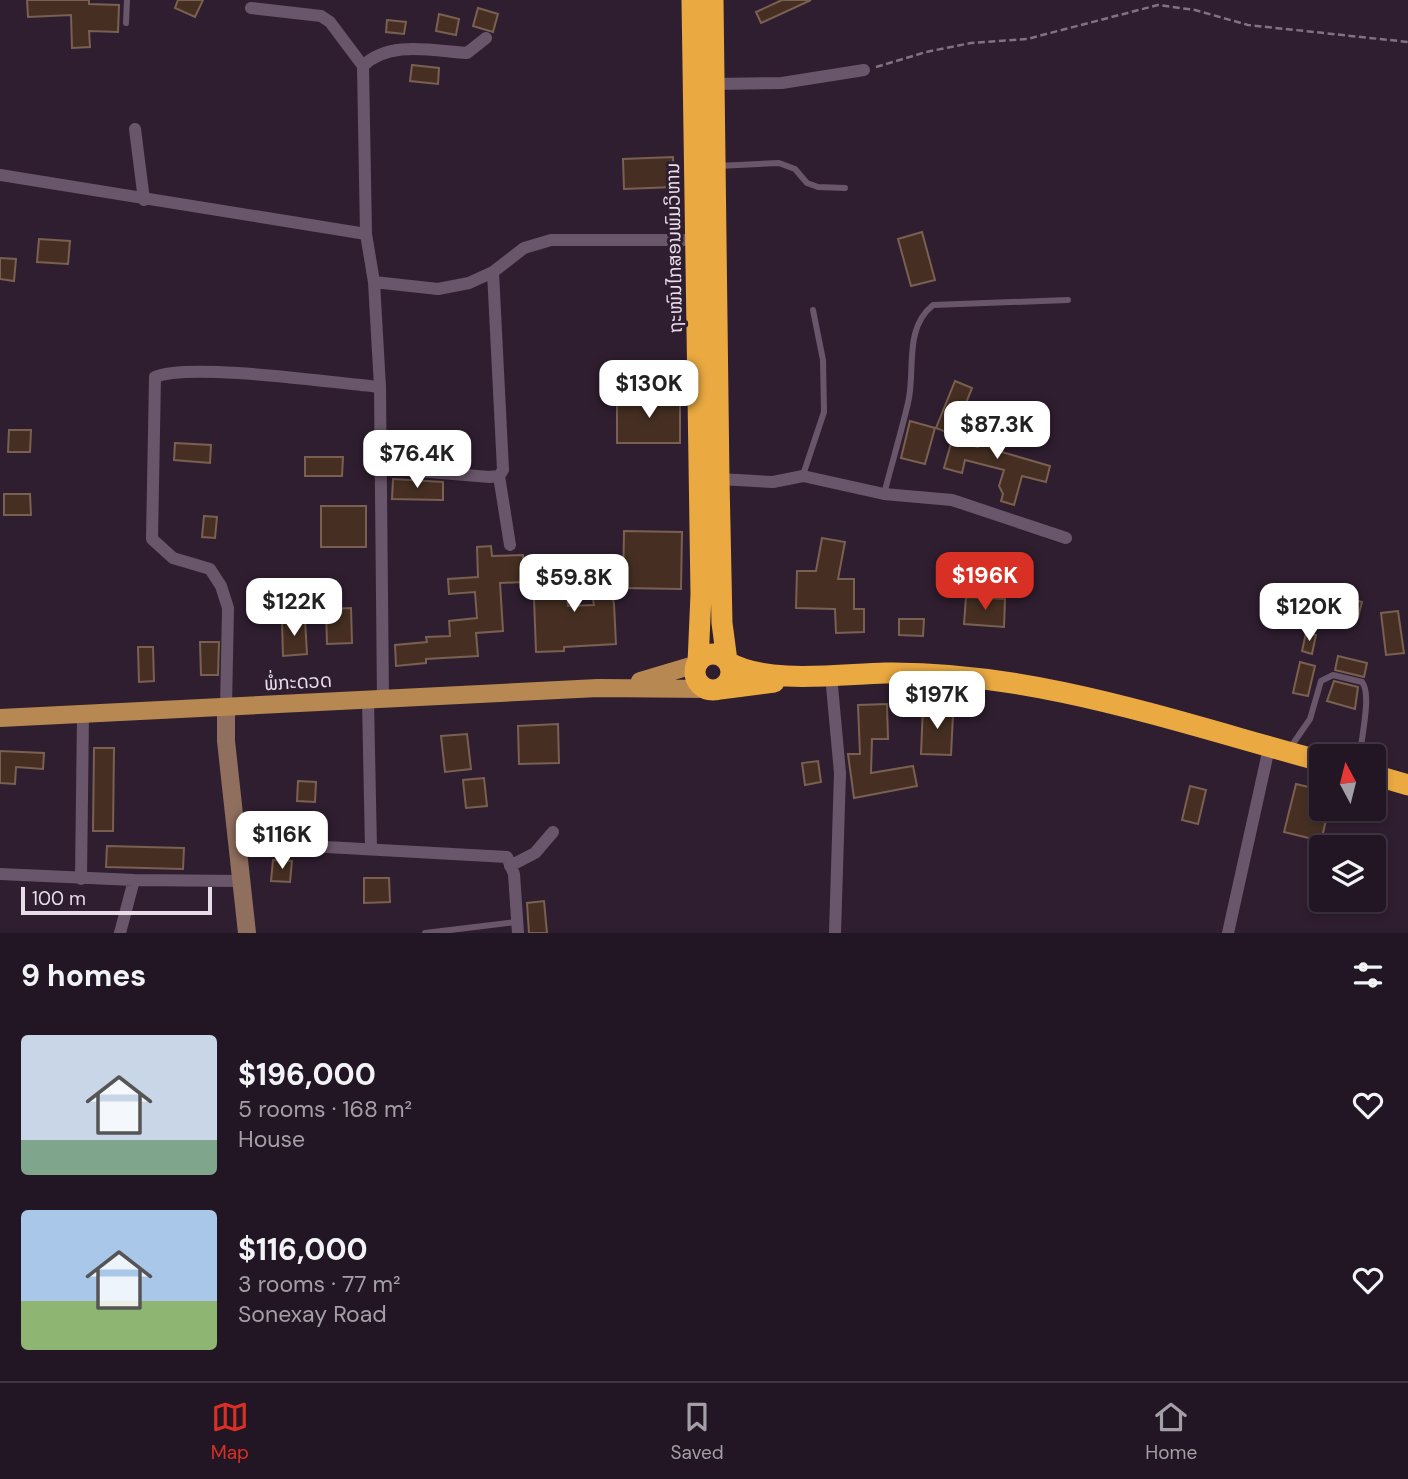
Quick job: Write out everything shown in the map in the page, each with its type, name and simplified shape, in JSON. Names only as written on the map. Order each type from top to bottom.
[{"type":"highway","name":"ຖະໜົນໄກສອນພົມວິຫານ","points":[[692,0],[697,240],[719,479],[722,623],[728,662]]},
{"type":"highway","name":"ຖະໜົນໄກສອນພົມວິຫານ","points":[[698,664],[707,334],[715,166],[713,0]]},
{"type":"highway","points":[[831,675],[715,689],[698,680],[698,664],[712,655],[758,673],[928,674],[1008,682],[1062,692],[1309,758]]},
{"type":"highway","points":[[715,689],[730,677],[728,662]]},
{"type":"highway","points":[[1386,779],[1408,785]]},
{"type":"main road","points":[[598,688],[652,679],[698,664]]},
{"type":"main road","points":[[598,688],[715,689]]},
{"type":"main road","name":"ພໍ່ກະດວດ","points":[[0,718],[598,688]]},
{"type":"street","points":[[251,8],[321,16],[330,22],[363,66],[366,234],[374,282],[382,468],[371,849]]},
{"type":"street","points":[[363,66],[373,56],[397,49],[467,53],[486,38]]},
{"type":"street","points":[[714,83],[782,83],[864,71]]},
{"type":"street","points":[[135,129],[144,200]]},
{"type":"street","points":[[0,175],[366,234]]},
{"type":"street","points":[[374,282],[438,289],[469,282],[493,272],[524,248],[551,240],[697,240]]},
{"type":"street","points":[[493,272],[503,470],[499,476],[510,545]]},
{"type":"street","points":[[247,933],[226,707],[228,608],[221,586],[210,569],[173,558],[152,539],[155,377],[164,373],[212,373],[380,387]]},
{"type":"street","points":[[382,468],[499,476]]},
{"type":"street","points":[[719,479],[772,482],[803,476],[884,494],[952,500],[1066,538]]},
{"type":"street","points":[[831,675],[840,773],[835,933]]},
{"type":"street","points":[[81,878],[83,714]]},
{"type":"street","points":[[1228,933],[1278,750]]},
{"type":"street","points":[[510,866],[535,853],[553,832]]},
{"type":"street","points":[[238,842],[501,856],[507,858],[510,866],[518,928]]},
{"type":"street","points":[[0,874],[134,880],[242,881]]},
{"type":"street","points":[[120,933],[134,880]]},
{"type":"lane","points":[[126,23],[127,0]]},
{"type":"lane","points":[[715,166],[779,163],[795,169],[807,183],[818,187],[845,188]]},
{"type":"lane","points":[[884,494],[909,399],[910,353],[924,312],[933,305],[1068,300]]},
{"type":"lane","points":[[803,476],[824,412],[823,360],[813,310]]},
{"type":"lane","points":[[1278,750],[1310,719],[1321,681],[1333,675],[1362,682],[1368,692],[1361,744]]},
{"type":"lane","points":[[425,933],[518,928]]},
{"type":"path","points":[[864,71],[926,52],[971,43],[1027,39],[1158,5],[1195,10],[1248,24],[1408,42]]},
{"type":"building","points":[[27,0],[89,0],[89,4],[119,5],[118,32],[89,31],[90,47],[72,48],[71,15],[28,17]]},
{"type":"building","points":[[178,0],[203,0],[195,17],[175,8]]},
{"type":"building","points":[[782,0],[811,0],[761,23],[756,12]]},
{"type":"building","points":[[478,8],[498,14],[493,32],[473,26]]},
{"type":"building","points":[[439,14],[459,19],[456,35],[436,31]]},
{"type":"building","points":[[387,20],[406,22],[404,34],[386,32]]},
{"type":"building","points":[[412,65],[439,68],[438,84],[410,81]]},
{"type":"building","points":[[673,157],[674,187],[624,189],[623,159]]},
{"type":"building","points":[[922,232],[935,280],[911,286],[898,239]]},
{"type":"building","points":[[39,239],[70,241],[68,264],[37,262]]},
{"type":"building","points":[[0,258],[16,259],[14,281],[0,279]]},
{"type":"building","points":[[955,381],[972,388],[953,435],[936,428]]},
{"type":"building","points":[[617,397],[680,397],[680,443],[617,443]]},
{"type":"building","points":[[910,421],[935,428],[925,464],[901,458]]},
{"type":"building","points":[[985,423],[1008,429],[1002,452],[1050,466],[1046,482],[1022,476],[1014,505],[1001,501],[1003,494],[999,486],[1004,470],[965,460],[962,473],[944,468],[952,440],[978,447]]},
{"type":"building","points":[[9,430],[31,430],[30,452],[8,452]]},
{"type":"building","points":[[175,443],[211,445],[210,463],[174,460]]},
{"type":"building","points":[[305,457],[343,457],[342,476],[305,476]]},
{"type":"building","points":[[393,479],[443,482],[443,500],[392,499]]},
{"type":"building","points":[[4,494],[30,494],[31,515],[4,515]]},
{"type":"building","points":[[321,506],[366,506],[366,547],[321,547]]},
{"type":"building","points":[[204,516],[217,517],[215,538],[202,537]]},
{"type":"building","points":[[624,531],[682,532],[681,589],[623,588]]},
{"type":"building","points":[[822,538],[845,542],[838,579],[854,579],[854,609],[864,609],[864,632],[836,633],[835,609],[796,608],[797,571],[816,571]]},
{"type":"building","points":[[491,546],[492,556],[523,555],[524,582],[500,583],[503,631],[476,633],[478,656],[426,659],[426,663],[396,666],[395,645],[427,642],[426,637],[450,636],[449,621],[477,618],[475,592],[449,594],[448,579],[478,577],[477,547]]},
{"type":"building","points":[[605,559],[614,604],[616,644],[564,647],[564,651],[536,652],[534,599],[530,599],[529,584],[566,582],[568,606],[594,605],[586,562]]},
{"type":"building","points":[[1335,595],[1362,602],[1358,617],[1331,610]]},
{"type":"building","points":[[966,597],[1005,599],[1004,627],[964,624]]},
{"type":"building","points":[[351,608],[352,643],[327,644],[326,609]]},
{"type":"building","points":[[1398,611],[1404,653],[1386,655],[1381,613]]},
{"type":"building","points":[[305,619],[307,654],[283,656],[282,621]]},
{"type":"building","points":[[899,619],[924,619],[923,636],[899,635]]},
{"type":"building","points":[[1306,633],[1316,635],[1312,654],[1302,651]]},
{"type":"building","points":[[200,642],[219,642],[218,675],[201,675]]},
{"type":"building","points":[[138,647],[153,647],[154,681],[139,682]]},
{"type":"building","points":[[1338,656],[1367,663],[1364,677],[1335,670]]},
{"type":"building","points":[[1300,662],[1315,666],[1308,696],[1293,693]]},
{"type":"building","points":[[1334,681],[1358,687],[1355,709],[1327,701]]},
{"type":"building","points":[[887,704],[888,739],[872,739],[871,773],[913,766],[917,786],[854,798],[848,754],[860,754],[858,705]]},
{"type":"building","points":[[923,706],[945,707],[945,715],[953,715],[951,755],[921,754]]},
{"type":"building","points":[[558,724],[559,763],[519,764],[518,726]]},
{"type":"building","points":[[467,734],[471,769],[445,772],[441,736]]},
{"type":"building","points":[[94,748],[114,748],[113,831],[93,831]]},
{"type":"building","points":[[0,751],[44,753],[43,769],[16,767],[15,784],[0,783]]},
{"type":"building","points":[[818,761],[821,782],[805,785],[802,763]]},
{"type":"building","points":[[484,778],[487,806],[466,808],[463,780]]},
{"type":"building","points":[[298,781],[316,782],[315,802],[297,801]]},
{"type":"building","points":[[1296,784],[1309,787],[1309,821],[1326,821],[1322,835],[1309,835],[1309,838],[1284,832]]},
{"type":"building","points":[[1190,786],[1206,790],[1198,824],[1182,820]]},
{"type":"building","points":[[107,846],[184,848],[183,869],[106,867]]},
{"type":"building","points":[[273,860],[292,861],[290,882],[271,881]]},
{"type":"building","points":[[364,878],[389,878],[390,902],[364,903]]},
{"type":"building","points":[[544,901],[547,933],[529,933],[527,903]]}]
